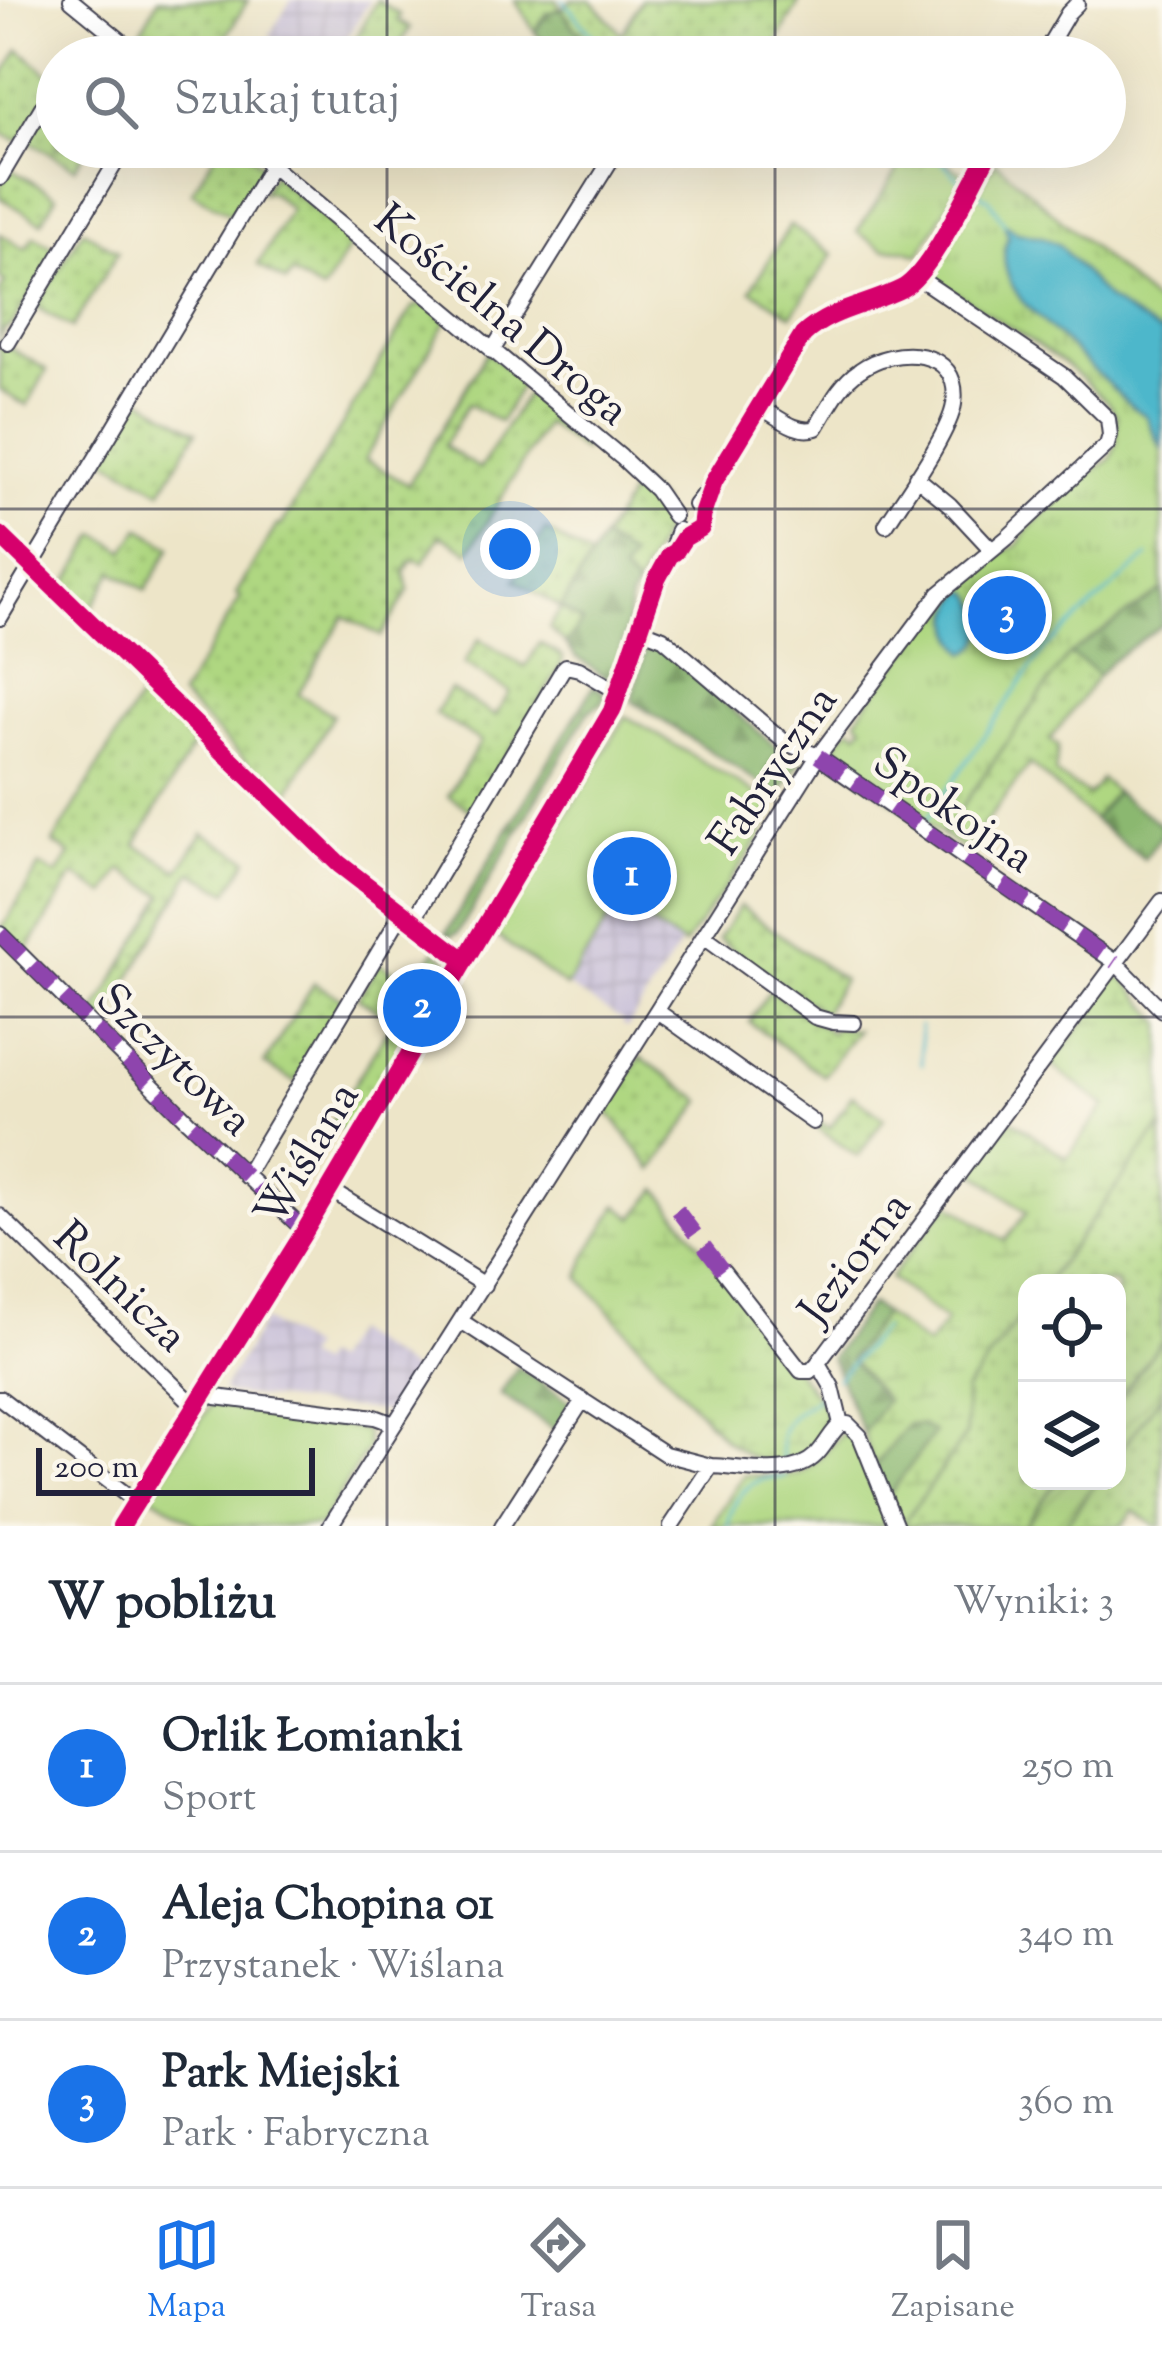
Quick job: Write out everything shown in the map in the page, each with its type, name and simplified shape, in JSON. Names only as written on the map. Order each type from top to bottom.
[{"type":"street","points":[[71,0],[115,36]]},
{"type":"street","points":[[1055,36],[1074,4]]},
{"type":"street","points":[[0,178],[36,117]]},
{"type":"street","points":[[8,343],[112,168]]},
{"type":"street","points":[[0,618],[270,168]]},
{"type":"street","name":"Kościelna Droga","points":[[273,168],[687,517]]},
{"type":"street","points":[[491,351],[606,168]]},
{"type":"street","points":[[916,277],[980,168]]},
{"type":"street","name":"Wiślana","points":[[121,1526],[304,1231],[612,711],[649,596],[687,517],[715,481],[802,335],[815,323],[901,289],[916,277]]},
{"type":"street","name":"Fabryczna","points":[[330,1526],[818,756],[950,583],[1107,445],[1110,424],[1103,413],[1056,370],[916,277]]},
{"type":"street","points":[[760,407],[811,431],[838,390],[877,359],[927,356],[940,364],[949,375],[955,399],[949,419],[886,525]]},
{"type":"street","points":[[916,477],[992,550]]},
{"type":"street","points":[[0,535],[351,874],[464,960]]},
{"type":"street","name":"Spokojna","points":[[640,629],[666,641],[786,743],[818,756],[1115,962],[1162,1010]]},
{"type":"street","points":[[245,1176],[563,669],[579,669],[620,693]]},
{"type":"street","name":"Jeziorna","points":[[896,1526],[860,1436],[848,1424],[841,1424],[832,1387],[818,1364],[1162,901]]},
{"type":"street","name":"Szczytowa","points":[[0,934],[304,1231]]},
{"type":"street","points":[[704,936],[815,1018],[854,1023]]},
{"type":"street","points":[[657,1011],[813,1122]]},
{"type":"street","points":[[329,1189],[484,1286]]},
{"type":"street","name":"Rolnicza","points":[[0,1216],[200,1398]]},
{"type":"street","points":[[723,1271],[800,1371],[811,1371],[818,1364]]},
{"type":"street","points":[[461,1322],[664,1454],[711,1466],[795,1469],[815,1456],[841,1424]]},
{"type":"street","points":[[0,1398],[136,1502]]},
{"type":"street","points":[[200,1398],[375,1417],[394,1424]]},
{"type":"street","points":[[502,1526],[584,1400]]},
{"type":"street","points":[[671,1526],[711,1466]]},
{"type":"shaded area","points":[[291,0],[370,0],[348,36],[269,36]]},
{"type":"shaded area","points":[[618,904],[681,943],[627,1028],[567,986]]},
{"type":"shaded area","points":[[264,1320],[310,1348],[304,1358],[317,1365],[322,1357],[332,1362],[350,1331],[417,1374],[393,1413],[224,1393]]},
{"type":"green space","points":[[158,0],[248,0],[227,36],[138,36]]},
{"type":"green space","points":[[377,0],[410,28],[405,36],[357,36]]},
{"type":"green space","points":[[515,0],[557,0],[562,9],[571,0],[591,0],[622,34],[641,0],[800,0],[780,36],[583,36],[562,10],[547,13],[535,32]]},
{"type":"green space","points":[[562,9],[583,36],[538,36],[535,32],[547,13]]},
{"type":"green space","points":[[19,49],[36,63],[36,145],[0,132],[0,80]]},
{"type":"green space","points":[[206,168],[263,168],[234,217],[192,192]]},
{"type":"green space","points":[[899,168],[954,168],[966,175],[919,255],[884,249],[857,232]]},
{"type":"green space","points":[[991,168],[1003,168],[1162,310],[1162,590],[1069,654],[942,835],[835,761],[844,753],[836,743],[851,727],[858,732],[863,726],[857,719],[866,704],[959,586],[988,561],[1019,544],[1083,477],[1110,460],[1117,443],[1117,416],[1064,363],[937,280],[939,263]]},
{"type":"green space","points":[[10,169],[57,196],[42,222],[0,198]]},
{"type":"green space","points":[[273,174],[352,242],[323,292],[292,274],[286,282],[258,265],[291,209],[271,192],[262,193]]},
{"type":"green space","points":[[790,225],[833,254],[792,315],[751,290]]},
{"type":"green space","points":[[83,230],[118,252],[72,328],[36,307]]},
{"type":"green space","points":[[0,234],[25,249],[34,236],[58,250],[0,337],[0,292],[5,282],[0,279]]},
{"type":"green space","points":[[427,303],[448,319],[365,459],[408,485],[487,352],[523,382],[500,422],[468,404],[444,446],[480,469],[532,391],[588,439],[583,451],[546,423],[469,552],[441,535],[423,563],[410,562],[405,572],[409,590],[381,636],[344,616],[298,694],[333,715],[285,799],[180,696],[241,597],[236,594],[277,525],[281,526],[413,307]]},
{"type":"green space","points":[[0,342],[47,370],[27,406],[0,390]]},
{"type":"green space","points":[[139,397],[197,431],[161,491],[103,457]]},
{"type":"green space","points":[[637,482],[660,502],[660,514],[667,524],[637,587],[622,573],[630,558],[602,539]]},
{"type":"green space","points":[[140,528],[171,547],[146,590],[113,572],[91,609],[66,585],[97,534],[125,551]]},
{"type":"green space","points":[[545,530],[591,558],[561,608],[515,580]]},
{"type":"green space","points":[[602,539],[631,558],[622,573],[637,587],[630,599],[612,682],[566,644],[582,622],[561,608]]},
{"type":"green space","points":[[1162,590],[1162,625],[1111,661],[1098,676],[1069,654]]},
{"type":"green space","points":[[561,608],[582,622],[566,644],[549,628]]},
{"type":"green space","points":[[479,639],[525,667],[540,643],[563,657],[474,812],[448,796],[481,741],[435,714],[450,689],[495,716],[510,692],[464,664]]},
{"type":"green space","points":[[653,642],[787,756],[802,759],[779,795],[632,701],[647,643]]},
{"type":"green space","points":[[1069,654],[1098,676],[1050,740],[1058,746],[1055,774],[1089,795],[1101,779],[1115,792],[1093,820],[1030,764],[965,850],[942,835]]},
{"type":"green space","points":[[594,685],[606,693],[602,703],[589,711],[458,933],[450,936],[446,933]]},
{"type":"green space","points":[[144,690],[195,742],[136,845],[179,870],[203,833],[248,859],[228,892],[192,872],[100,1029],[90,1021],[164,895],[121,870],[106,895],[74,875],[25,955],[1,930],[40,866],[57,875],[70,854],[53,843]]},
{"type":"green space","points":[[626,716],[767,800],[771,807],[760,839],[684,945],[618,904],[566,987],[494,934]]},
{"type":"green space","points":[[1115,792],[1162,825],[1162,835],[1144,859],[1093,820]]},
{"type":"green space","points":[[740,906],[843,980],[823,1013],[718,939]]},
{"type":"green space","points":[[435,951],[446,959],[448,969],[411,1019],[405,1041],[351,1135],[331,1123],[393,1020],[358,998],[379,963],[415,984]]},
{"type":"green space","points":[[1115,977],[1124,978],[1162,1022],[1162,1125],[1052,1274],[1018,1274],[1018,1319],[965,1391],[966,1435],[901,1526],[887,1498],[934,1433],[908,1424],[874,1467],[863,1433],[886,1400],[850,1359],[884,1314],[927,1346],[946,1321],[890,1278],[948,1202],[1005,1241],[1027,1212],[971,1169],[1009,1118],[1067,1158],[1105,1106],[1050,1064]]},
{"type":"green space","points":[[314,983],[344,1000],[295,1082],[264,1064]]},
{"type":"green space","points":[[770,990],[831,1033],[835,1028],[857,1030],[824,1076],[749,1022]]},
{"type":"green space","points":[[641,1057],[702,1101],[653,1170],[606,1109]]},
{"type":"green space","points":[[852,1095],[884,1118],[858,1157],[816,1127],[820,1122],[830,1128]]},
{"type":"green space","points":[[1162,1125],[1162,1341],[1126,1389],[1126,1274],[1052,1274]]},
{"type":"green space","points":[[658,1189],[826,1409],[824,1432],[802,1455],[780,1462],[762,1461],[724,1439],[580,1278],[586,1256],[618,1205],[634,1218]]},
{"type":"green space","points":[[870,1304],[884,1314],[850,1359],[886,1400],[863,1433],[831,1358]]},
{"type":"green space","points":[[1018,1319],[1018,1490],[1050,1490],[1024,1526],[901,1526],[966,1435],[965,1391]]},
{"type":"green space","points":[[1162,1341],[1162,1394],[1126,1443],[1126,1389]]},
{"type":"green space","points":[[518,1367],[573,1404],[556,1431],[500,1394]]},
{"type":"green space","points":[[1162,1394],[1162,1526],[1134,1510],[1122,1526],[1064,1526],[1090,1490],[1126,1490],[1126,1443]]},
{"type":"green space","points":[[211,1404],[365,1430],[368,1448],[320,1526],[199,1526],[151,1495]]},
{"type":"green space","points":[[908,1423],[935,1433],[887,1498],[874,1467]]},
{"type":"green space","points":[[842,1433],[852,1437],[886,1520],[881,1526],[711,1526],[744,1475],[801,1472]]},
{"type":"green space","points":[[1050,1490],[1090,1490],[1064,1526],[1024,1526]]},
{"type":"water","points":[[1007,225],[1059,245],[1108,300],[1162,334],[1162,450],[1146,416],[1022,301],[1006,270]]},
{"type":"water","points":[[965,592],[976,599],[984,626],[980,642],[966,653],[953,622],[955,606]]},
{"type":"waterway","points":[[563,0],[593,36]]},
{"type":"waterway","points":[[948,168],[963,183]]},
{"type":"waterway","points":[[978,192],[990,200],[1005,225]]},
{"type":"waterway","points":[[925,822],[1045,648],[1148,556]]},
{"type":"waterway","points":[[920,1026],[922,1064]]},
{"type":"waterway","points":[[837,1379],[883,1328]]},
{"type":"waterway","points":[[783,1461],[785,1426],[826,1390]]},
{"type":"waterway","points":[[728,1526],[744,1491],[767,1478],[785,1477]]},
{"type":"marked path","points":[[818,756],[1115,962]]},
{"type":"marked path","points":[[0,934],[305,1231]]},
{"type":"marked path","points":[[677,1210],[723,1271]]},
{"type":"cycle path","points":[[121,1526],[305,1231],[612,711],[656,581],[684,538],[701,528],[714,481],[803,335],[825,319],[890,294],[915,278],[939,245],[981,168]]},
{"type":"cycle path","points":[[0,535],[339,864],[464,960]]},
{"type":"place","name":"Park Miejski","points":[[1007,615]]},
{"type":"place","name":"Orlik Łomianki","points":[[632,876]]},
{"type":"place","name":"Aleja Chopina 01","points":[[422,1008]]}]
